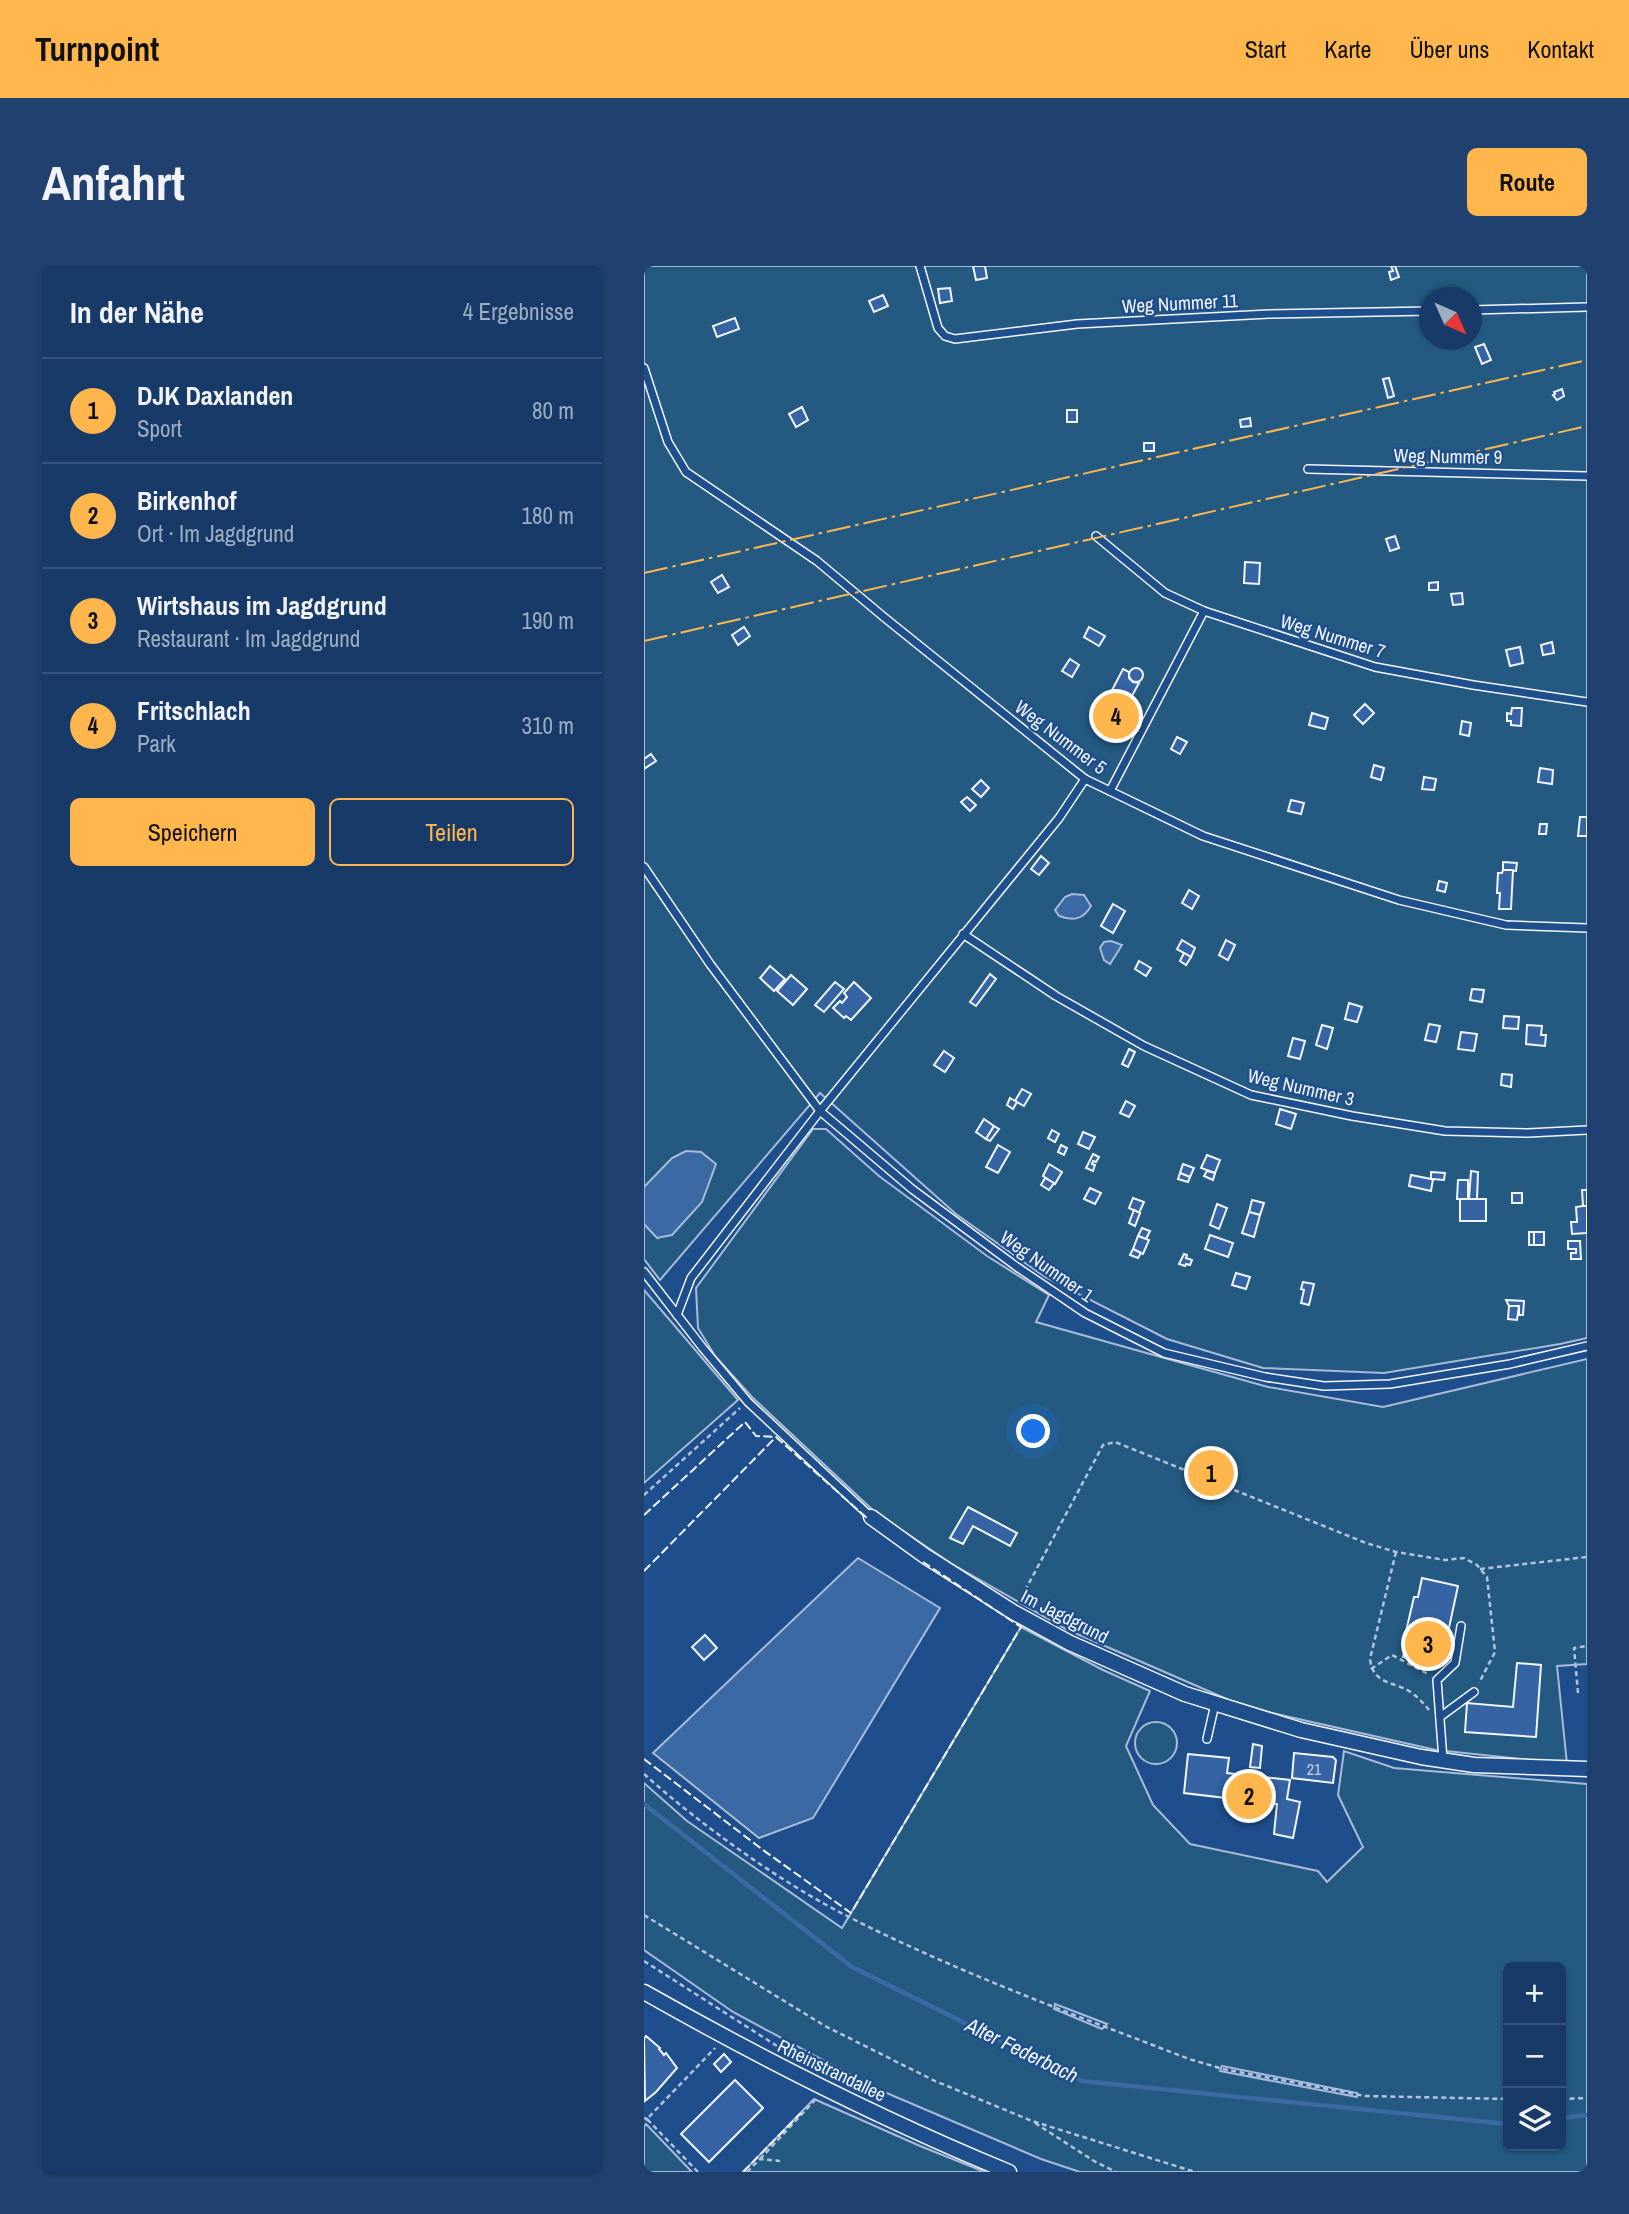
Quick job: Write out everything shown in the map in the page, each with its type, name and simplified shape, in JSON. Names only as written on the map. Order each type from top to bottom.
[{"type":"street","name":"Im Jagdgrund","points":[[872,1517],[925,1556],[1013,1612],[1070,1643],[1185,1694],[1301,1730],[1443,1761],[1475,1765],[1587,1769]]},
{"type":"street","name":"Rheinstrandallee","points":[[644,1992],[792,2073],[916,2132],[1009,2172]]},
{"type":"lane","name":"Weg Nummer 11","points":[[920,266],[938,328],[945,336],[955,338],[1090,323],[1269,314],[1419,311]]},
{"type":"lane","points":[[1482,310],[1587,307]]},
{"type":"lane","name":"Weg Nummer 5","points":[[644,368],[668,442],[686,472],[817,561],[1085,779],[1203,836],[1399,900],[1506,925],[1587,928]]},
{"type":"lane","name":"Weg Nummer 9","points":[[1308,469],[1587,477]]},
{"type":"lane","name":"Weg Nummer 7","points":[[1096,536],[1166,593],[1203,611],[1375,667],[1587,702]]},
{"type":"lane","points":[[1110,791],[1203,611]]},
{"type":"lane","points":[[677,1315],[691,1278],[820,1111],[1051,827],[1085,779]]},
{"type":"lane","name":"Weg Nummer 1","points":[[644,867],[710,964],[820,1111],[912,1189],[1017,1267],[1086,1313],[1164,1353],[1265,1377],[1324,1386],[1390,1384],[1510,1364],[1587,1346]]},
{"type":"lane","name":"Weg Nummer 3","points":[[963,933],[1029,979],[1144,1046],[1251,1095],[1352,1116],[1445,1131],[1528,1133],[1587,1130]]},
{"type":"lane","name":"Im Jagdgrund","points":[[644,1272],[748,1402],[872,1517]]},
{"type":"lane","points":[[1443,1761],[1437,1680],[1455,1663],[1461,1626]]},
{"type":"lane","points":[[1440,1717],[1474,1692]]},
{"type":"lane","points":[[1207,1739],[1215,1704]]},
{"type":"path","points":[[644,1495],[748,1402]]},
{"type":"path","points":[[1013,1612],[1104,1445],[1115,1442],[1366,1544],[1445,1560],[1464,1558],[1480,1569],[1487,1577],[1495,1652],[1474,1692]]},
{"type":"path","points":[[1396,1552],[1370,1660],[1371,1669],[1380,1679],[1415,1694],[1429,1710],[1440,1717]]},
{"type":"path","points":[[1480,1569],[1587,1557]]},
{"type":"path","points":[[1578,1693],[1574,1648],[1587,1646]]},
{"type":"path","points":[[1371,1669],[1391,1655],[1437,1680]]},
{"type":"path","points":[[644,1774],[666,1794],[758,1863],[846,1916],[919,1951],[1189,2059],[1223,2069],[1365,2096],[1503,2099]]},
{"type":"path","points":[[644,1915],[825,2026],[934,2081],[1032,2121],[1195,2172]]},
{"type":"path","points":[[644,1961],[783,2049]]},
{"type":"path","points":[[644,2123],[724,2038]]},
{"type":"path","points":[[1566,2099],[1587,2098]]},
{"type":"path","points":[[747,2172],[817,2099]]},
{"type":"path","points":[[646,2119],[698,2172]]},
{"type":"path","points":[[1032,2121],[1116,2172]]},
{"type":"path","points":[[760,2159],[780,2161]]},
{"type":"shaded area","points":[[644,266],[1587,266],[1587,1338],[1384,1373],[1263,1368],[1167,1339],[1045,1277],[956,1214],[820,1093],[660,1280],[644,1259],[644,1224],[657,1237],[644,1187]]},
{"type":"shaded area","points":[[1072,894],[1084,895],[1091,906],[1085,914],[1077,918],[1059,916],[1055,910],[1065,897]]},
{"type":"shaded area","points":[[1111,941],[1122,945],[1110,964],[1104,960],[1100,948],[1104,942]]},
{"type":"shaded area","points":[[813,1129],[826,1129],[879,1176],[987,1256],[1049,1295],[1036,1322],[1268,1387],[1383,1407],[1587,1359],[1587,1664],[1557,1666],[1567,1764],[1436,1750],[1245,1707],[1066,1629],[952,1564],[876,1513],[752,1397],[715,1356],[698,1328],[696,1288]]},
{"type":"shaded area","points":[[686,1151],[701,1152],[716,1164],[702,1202],[672,1235],[657,1238],[644,1224],[644,1187],[672,1158]]},
{"type":"shaded area","points":[[644,1290],[738,1400],[644,1483]]},
{"type":"shaded area","points":[[858,1558],[940,1608],[813,1818],[759,1838],[653,1753]]},
{"type":"shaded area","points":[[1021,1627],[1150,1691],[1126,1746],[1153,1805],[1190,1844],[1318,1871],[1327,1882],[1363,1847],[1338,1795],[1344,1751],[1394,1768],[1587,1784],[1587,2172],[1080,2172],[1041,2159],[875,2088],[733,2012],[644,1950],[644,1783],[687,1821],[842,1928]],"holes":[[[1055,2004],[1107,2024],[1102,2029],[1054,2009]],[[1222,2066],[1357,2093],[1357,2097],[1220,2071]]]},
{"type":"shaded area","points":[[1156,1722],[1171,1728],[1177,1743],[1171,1758],[1156,1764],[1141,1758],[1135,1743],[1141,1728]]},
{"type":"shaded area","points":[[814,2099],[920,2146],[985,2172],[743,2172]]},
{"type":"shaded area","points":[[646,2124],[692,2172],[644,2172]]},
{"type":"building","points":[[973,266],[985,266],[987,278],[976,280]]},
{"type":"building","points":[[1391,266],[1395,266],[1399,277],[1391,280],[1389,272],[1393,271]]},
{"type":"building","points":[[950,288],[952,301],[940,303],[938,289]]},
{"type":"building","points":[[883,295],[888,306],[874,312],[869,301]]},
{"type":"building","points":[[735,318],[739,329],[717,337],[713,326]]},
{"type":"building","points":[[1482,345],[1491,360],[1482,364],[1476,350],[1482,350]]},
{"type":"building","points":[[1389,378],[1394,396],[1388,398],[1383,379]]},
{"type":"building","points":[[1562,389],[1564,396],[1557,400],[1554,392]]},
{"type":"building","points":[[802,407],[808,420],[796,427],[789,414]]},
{"type":"building","points":[[1067,410],[1077,410],[1077,422],[1067,422]]},
{"type":"building","points":[[1250,418],[1251,426],[1241,427],[1240,420]]},
{"type":"building","points":[[1144,443],[1154,443],[1154,451],[1144,451]]},
{"type":"building","points":[[1395,536],[1399,548],[1390,551],[1386,539]]},
{"type":"building","points":[[1245,562],[1260,563],[1259,584],[1244,583]]},
{"type":"building","points":[[722,575],[729,587],[718,593],[711,582]]},
{"type":"building","points":[[1438,582],[1438,590],[1429,590],[1429,583]]},
{"type":"building","points":[[1462,593],[1463,604],[1453,605],[1451,594]]},
{"type":"building","points":[[744,627],[750,636],[738,645],[732,635]]},
{"type":"building","points":[[1089,627],[1105,636],[1099,646],[1084,637]]},
{"type":"building","points":[[1552,642],[1554,653],[1543,655],[1541,645]]},
{"type":"building","points":[[1520,647],[1523,663],[1510,666],[1506,650]]},
{"type":"building","points":[[1070,659],[1079,665],[1072,677],[1062,671]]},
{"type":"building","points":[[1133,668],[1139,668],[1143,675],[1139,682],[1133,682],[1129,678],[1129,672]]},
{"type":"building","points":[[1123,669],[1129,672],[1129,678],[1133,682],[1139,683],[1127,705],[1109,696]]},
{"type":"building","points":[[1365,704],[1374,713],[1363,724],[1354,715]]},
{"type":"building","points":[[1512,708],[1522,708],[1521,726],[1511,725],[1511,721],[1507,721],[1507,713],[1511,714]]},
{"type":"building","points":[[1312,713],[1328,718],[1325,729],[1309,725]]},
{"type":"building","points":[[1462,721],[1471,723],[1469,736],[1460,734]]},
{"type":"building","points":[[1177,737],[1187,742],[1180,754],[1171,749]]},
{"type":"building","points":[[651,754],[656,761],[644,769],[644,759]]},
{"type":"building","points":[[1374,765],[1384,768],[1381,780],[1371,777]]},
{"type":"building","points":[[1540,768],[1553,770],[1552,784],[1538,782]]},
{"type":"building","points":[[1424,777],[1436,779],[1434,790],[1422,789]]},
{"type":"building","points":[[981,780],[989,788],[981,797],[972,789]]},
{"type":"building","points":[[967,797],[976,805],[970,811],[961,802]]},
{"type":"building","points":[[1291,800],[1304,803],[1301,814],[1288,811]]},
{"type":"building","points":[[1580,817],[1587,817],[1587,836],[1578,836]]},
{"type":"building","points":[[1540,824],[1547,824],[1546,834],[1539,834]]},
{"type":"building","points":[[1041,856],[1049,863],[1039,875],[1031,869]]},
{"type":"building","points":[[1503,862],[1517,863],[1516,871],[1503,870]]},
{"type":"building","points":[[1513,870],[1511,909],[1499,909],[1498,873]]},
{"type":"building","points":[[1439,881],[1447,883],[1445,892],[1437,890]]},
{"type":"building","points":[[1189,890],[1199,896],[1192,909],[1182,903]]},
{"type":"building","points":[[1113,904],[1125,911],[1113,933],[1101,926]]},
{"type":"building","points":[[1182,940],[1195,948],[1191,957],[1177,949]]},
{"type":"building","points":[[1226,940],[1235,945],[1228,960],[1219,955]]},
{"type":"building","points":[[1184,953],[1191,957],[1186,965],[1180,961]]},
{"type":"building","points":[[1139,961],[1151,968],[1146,976],[1135,969]]},
{"type":"building","points":[[770,966],[785,979],[774,991],[760,978]]},
{"type":"building","points":[[990,974],[996,979],[976,1006],[970,1002]]},
{"type":"building","points":[[791,975],[807,989],[793,1005],[777,991]]},
{"type":"building","points":[[835,982],[844,989],[824,1012],[815,1005]]},
{"type":"building","points":[[854,982],[871,998],[851,1020],[846,1016],[844,1018],[833,1008],[847,997],[844,993]]},
{"type":"building","points":[[1472,989],[1484,990],[1482,1002],[1470,1000]]},
{"type":"building","points":[[1349,1003],[1362,1007],[1357,1022],[1345,1019]]},
{"type":"building","points":[[1504,1016],[1519,1017],[1518,1029],[1503,1028]]},
{"type":"building","points":[[1429,1024],[1440,1026],[1436,1042],[1425,1040]]},
{"type":"building","points":[[1322,1025],[1333,1028],[1327,1049],[1316,1045]]},
{"type":"building","points":[[1527,1025],[1542,1026],[1541,1035],[1546,1035],[1545,1046],[1526,1044]]},
{"type":"building","points":[[1461,1032],[1477,1034],[1474,1051],[1458,1049]]},
{"type":"building","points":[[1293,1038],[1305,1041],[1300,1059],[1288,1056]]},
{"type":"building","points":[[1129,1049],[1135,1052],[1128,1067],[1122,1064]]},
{"type":"building","points":[[944,1051],[954,1058],[945,1072],[934,1065]]},
{"type":"building","points":[[1502,1074],[1512,1075],[1511,1087],[1501,1085]]},
{"type":"building","points":[[1022,1089],[1031,1094],[1024,1106],[1015,1101]]},
{"type":"building","points":[[1010,1098],[1017,1102],[1013,1109],[1007,1105]]},
{"type":"building","points":[[1126,1101],[1135,1106],[1129,1117],[1120,1113]]},
{"type":"building","points":[[1280,1109],[1296,1114],[1291,1129],[1276,1124]]},
{"type":"building","points":[[984,1119],[994,1126],[986,1139],[976,1132]]},
{"type":"building","points":[[994,1126],[999,1129],[990,1141],[986,1139]]},
{"type":"building","points":[[1052,1130],[1059,1134],[1055,1142],[1048,1138]]},
{"type":"building","points":[[1083,1132],[1095,1137],[1089,1149],[1078,1144]]},
{"type":"building","points":[[998,1145],[1010,1152],[998,1173],[986,1167]]},
{"type":"building","points":[[1061,1145],[1067,1148],[1064,1155],[1058,1152]]},
{"type":"building","points":[[1093,1154],[1099,1157],[1096,1162],[1093,1161],[1093,1171],[1086,1168]]},
{"type":"building","points":[[1207,1155],[1220,1160],[1215,1173],[1201,1168]]},
{"type":"building","points":[[1049,1164],[1062,1172],[1055,1184],[1043,1176]]},
{"type":"building","points":[[1183,1164],[1194,1168],[1190,1177],[1180,1173]]},
{"type":"building","points":[[1207,1171],[1215,1173],[1213,1180],[1204,1176]]},
{"type":"building","points":[[1471,1171],[1478,1172],[1477,1199],[1469,1199]]},
{"type":"building","points":[[1431,1172],[1445,1173],[1444,1180],[1433,1179],[1431,1191],[1409,1186],[1411,1175],[1431,1179]]},
{"type":"building","points":[[1180,1173],[1190,1177],[1188,1182],[1178,1179]]},
{"type":"building","points":[[1045,1178],[1054,1183],[1049,1190],[1041,1185]]},
{"type":"building","points":[[1458,1180],[1468,1180],[1468,1199],[1457,1199]]},
{"type":"building","points":[[1090,1188],[1101,1193],[1095,1204],[1084,1199]]},
{"type":"building","points":[[1582,1190],[1587,1190],[1587,1206],[1583,1206]]},
{"type":"building","points":[[1512,1193],[1522,1193],[1522,1203],[1512,1203]]},
{"type":"building","points":[[1133,1198],[1144,1202],[1139,1213],[1129,1208]]},
{"type":"building","points":[[1460,1199],[1486,1199],[1486,1221],[1460,1221]]},
{"type":"building","points":[[1252,1200],[1264,1203],[1260,1215],[1249,1212]]},
{"type":"building","points":[[1217,1204],[1227,1208],[1219,1229],[1210,1225]]},
{"type":"building","points":[[1587,1206],[1587,1233],[1572,1234],[1571,1222],[1577,1222],[1576,1207]]},
{"type":"building","points":[[1134,1210],[1140,1213],[1135,1226],[1129,1223]]},
{"type":"building","points":[[1249,1212],[1260,1215],[1254,1237],[1242,1233]]},
{"type":"building","points":[[1142,1228],[1150,1231],[1146,1239],[1138,1236]]},
{"type":"building","points":[[1529,1232],[1534,1232],[1534,1245],[1529,1245]]},
{"type":"building","points":[[1534,1232],[1544,1232],[1544,1245],[1534,1245]]},
{"type":"building","points":[[1210,1235],[1233,1243],[1228,1257],[1205,1249]]},
{"type":"building","points":[[1138,1236],[1149,1240],[1143,1254],[1133,1249]]},
{"type":"building","points":[[1568,1241],[1580,1241],[1581,1259],[1571,1259],[1571,1253],[1576,1253],[1576,1249],[1568,1249]]},
{"type":"building","points":[[1133,1249],[1141,1253],[1138,1258],[1130,1255]]},
{"type":"building","points":[[1184,1254],[1192,1260],[1190,1265],[1179,1264]]},
{"type":"building","points":[[1236,1273],[1250,1277],[1246,1289],[1232,1285]]},
{"type":"building","points":[[1303,1282],[1314,1284],[1309,1305],[1301,1303]]},
{"type":"building","points":[[1506,1300],[1524,1301],[1523,1315],[1519,1315],[1519,1306],[1509,1306]]},
{"type":"building","points":[[1509,1306],[1519,1306],[1517,1320],[1508,1319]]},
{"type":"building","points":[[968,1507],[1017,1533],[1010,1546],[973,1526],[963,1544],[950,1538]]},
{"type":"building","points":[[1422,1578],[1458,1586],[1441,1665],[1403,1657],[1414,1597],[1418,1597]]},
{"type":"building","points":[[705,1635],[717,1648],[704,1660],[692,1647]]},
{"type":"building","points":[[1517,1663],[1541,1665],[1536,1737],[1465,1732],[1467,1703],[1513,1707]]},
{"type":"building","points":[[1253,1744],[1262,1746],[1260,1768],[1250,1767]]},
{"type":"building","points":[[1294,1753],[1333,1757],[1336,1760],[1333,1783],[1292,1778]]},
{"type":"building","points":[[1188,1754],[1229,1758],[1227,1773],[1290,1780],[1287,1799],[1300,1802],[1293,1838],[1274,1834],[1277,1804],[1184,1793]]},
{"type":"building","points":[[646,2036],[664,2055],[666,2053],[677,2068],[645,2101],[644,2039]]},
{"type":"building","points":[[724,2054],[731,2062],[721,2072],[714,2064]]},
{"type":"building","points":[[735,2080],[763,2108],[709,2162],[681,2134]]},
{"type":"waterway","name":"Alter Federbach","points":[[644,1804],[852,1967],[1082,2081],[1503,2123]]},
{"type":"waterway","name":"Alter Federbach","points":[[1566,2117],[1587,2115]]},
{"type":"fence","points":[[644,1515],[745,1422],[756,1436],[776,1437],[868,1519]]},
{"type":"fence","points":[[644,1571],[776,1437]]},
{"type":"fence","points":[[644,1759],[851,1913],[1021,1627],[923,1562]]},
{"type":"fence","points":[[743,2172],[801,2113]]},
{"type":"power","points":[[644,573],[1587,360]]},
{"type":"power","points":[[644,641],[1587,426]]},
{"type":"place","name":"Fritschlach","points":[[1116,716]]},
{"type":"place","name":"DJK Daxlanden","points":[[1211,1473]]},
{"type":"place","name":"Wirtshaus im Jagdgrund","points":[[1428,1644]]},
{"type":"place","name":"Birkenhof","points":[[1249,1796]]}]
